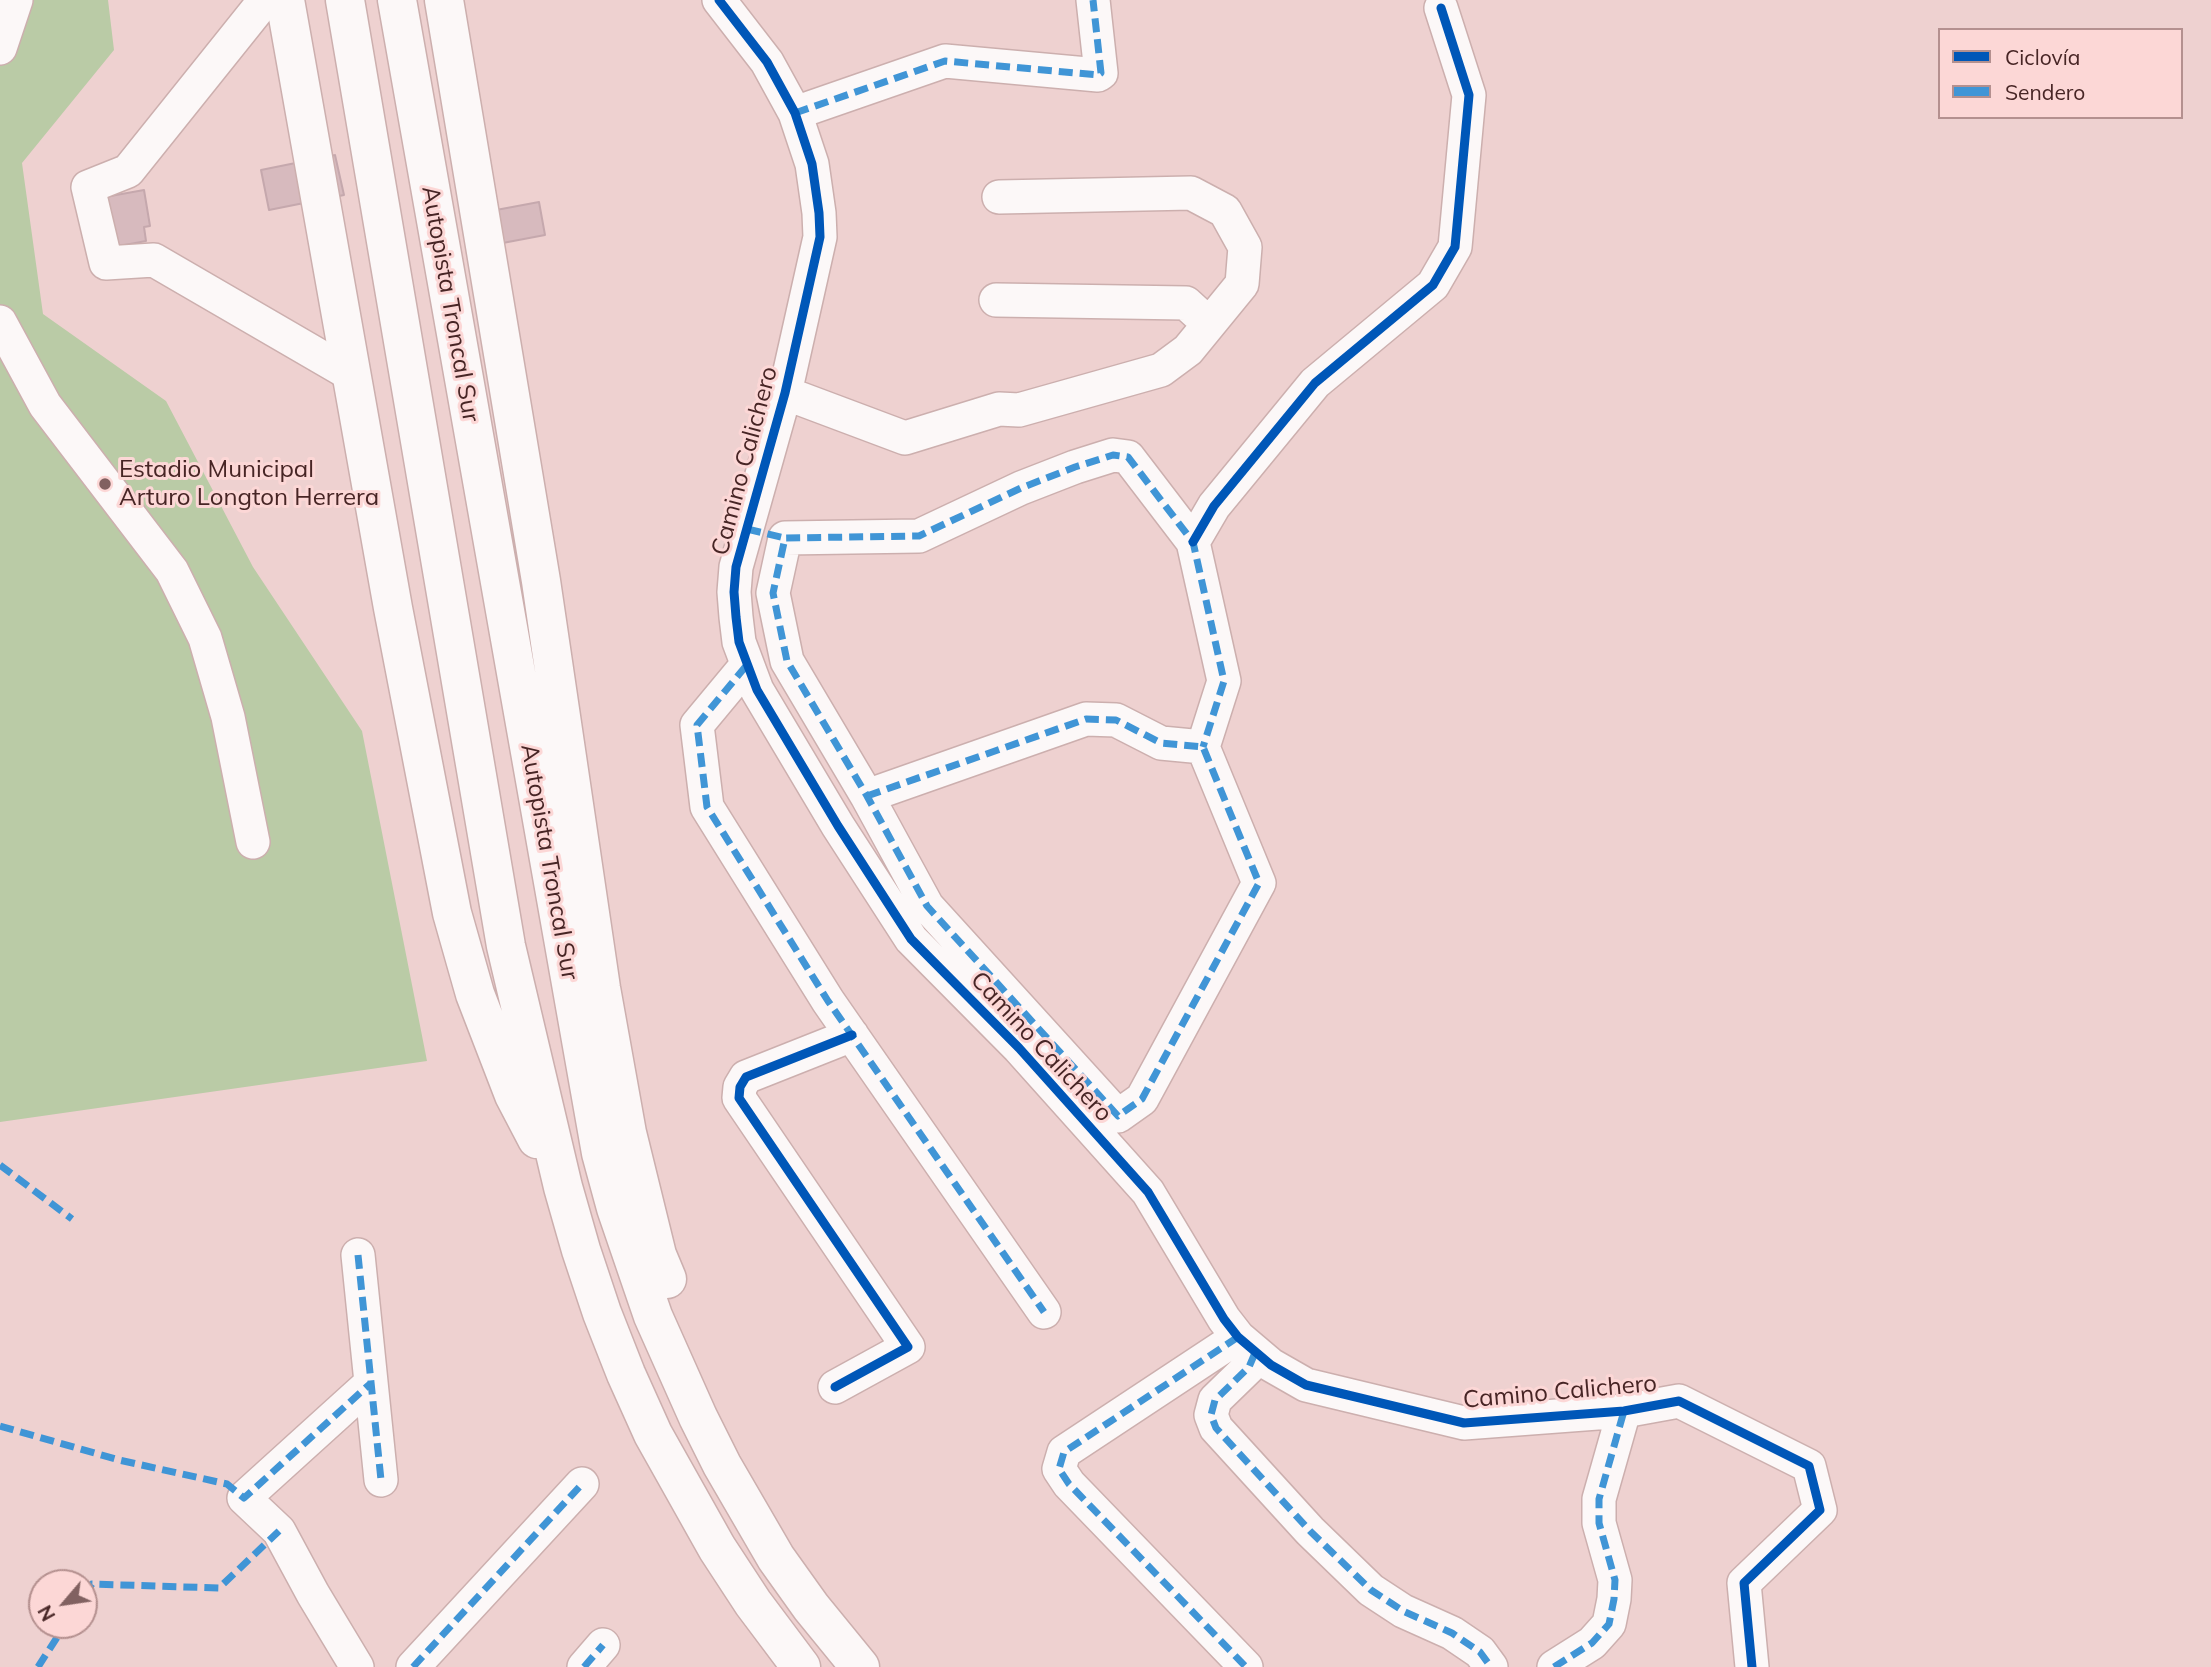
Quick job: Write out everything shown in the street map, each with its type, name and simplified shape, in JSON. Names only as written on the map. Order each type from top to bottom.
[{"type":"highway","points":[[285,0],[393,608],[452,913],[475,994],[514,1095],[563,1187]]},
{"type":"highway","points":[[345,0],[506,946],[563,1187],[602,1313],[653,1434],[717,1548],[753,1603],[801,1667]]},
{"type":"highway","name":"Autopista Troncal Sur","points":[[397,0],[601,1153],[634,1262],[676,1368],[722,1465],[776,1558],[811,1607],[860,1667]]},
{"type":"highway","points":[[444,0],[541,581],[601,988],[627,1133],[657,1255],[776,1558]]},
{"type":"street","points":[[0,48],[16,0]]},
{"type":"street","points":[[265,0],[128,171],[88,187],[106,263],[154,260],[352,374]]},
{"type":"street","name":"Camino Calichero","points":[[719,0],[767,62],[795,113],[815,176],[820,237],[785,393],[736,567],[734,592],[739,642],[757,690],[838,826],[911,939],[1019,1048],[1148,1192],[1211,1300],[1247,1345],[1271,1365],[1306,1385],[1464,1423],[1624,1411],[1679,1401],[1809,1466],[1821,1510],[1744,1583],[1752,1667]]},
{"type":"street","points":[[795,113],[945,61],[1098,75],[1101,73],[1093,0]]},
{"type":"street","points":[[1193,541],[1214,506],[1315,383],[1433,285],[1455,247],[1469,94],[1441,8]]},
{"type":"street","points":[[785,393],[905,438],[999,409],[1019,410],[1161,370],[1188,349],[1242,284],[1245,247],[1225,211],[1191,193],[999,197]]},
{"type":"street","points":[[996,300],[1186,303],[1209,324]]},
{"type":"street","points":[[0,322],[45,405],[172,571],[205,638],[228,716],[253,842]]},
{"type":"street","points":[[747,529],[785,538],[919,536],[1021,488],[1113,455],[1128,457],[1193,541],[1224,681],[1203,747],[1259,883],[1142,1099],[1118,1116],[927,906],[867,796],[787,661],[773,593],[785,538]]},
{"type":"street","points":[[746,666],[697,726],[707,807],[828,1001],[1044,1312]]},
{"type":"street","points":[[867,796],[1086,719],[1116,720],[1161,743],[1203,747]]},
{"type":"street","points":[[835,1387],[908,1347],[739,1098],[740,1087],[746,1077],[852,1035]]},
{"type":"street","points":[[358,1255],[381,1480]]},
{"type":"street","points":[[1246,1667],[1069,1484],[1059,1469],[1064,1452],[1247,1345],[1249,1367],[1215,1400],[1211,1415],[1216,1428],[1310,1531],[1371,1590],[1402,1611],[1452,1633],[1480,1652],[1492,1667]]},
{"type":"street","points":[[357,1667],[279,1531],[244,1499],[371,1383]]},
{"type":"street","points":[[1554,1667],[1592,1643],[1609,1624],[1615,1580],[1599,1522],[1599,1499],[1624,1411]]},
{"type":"street","points":[[413,1667],[582,1484]]},
{"type":"green space","name":"Estadio Municipal Arturo Longton Herrera","points":[[0,0],[108,0],[114,50],[22,163],[43,314],[166,401],[253,567],[362,731],[427,1061],[0,1122]]},
{"type":"building","points":[[335,155],[344,195],[269,210],[261,170]]},
{"type":"building","points":[[144,190],[150,226],[144,227],[146,241],[114,247],[105,197]]},
{"type":"building","points":[[539,202],[545,235],[471,249],[464,216]]},
{"type":"marked path","points":[[795,113],[945,61],[1098,75],[1101,73],[1093,0]]},
{"type":"marked path","points":[[867,796],[1086,719],[1116,720],[1161,743],[1203,747],[1259,883],[1142,1099],[1118,1116],[927,906],[867,796],[787,661],[773,593],[785,538],[919,536],[1021,488],[1075,467],[1113,455],[1128,457],[1193,542],[1224,681],[1203,747]]},
{"type":"marked path","points":[[747,529],[785,538]]},
{"type":"marked path","points":[[746,666],[697,725],[707,807],[828,1001],[1044,1312]]},
{"type":"marked path","points":[[0,1165],[72,1219]]},
{"type":"marked path","points":[[358,1255],[381,1480]]},
{"type":"marked path","points":[[1238,1337],[1064,1452],[1059,1469],[1069,1484],[1246,1667]]},
{"type":"marked path","points":[[1255,1353],[1249,1367],[1215,1400],[1211,1415],[1216,1428],[1310,1531],[1371,1590],[1403,1611],[1452,1633],[1480,1652],[1491,1667]]},
{"type":"marked path","points":[[0,1426],[119,1460],[227,1484],[244,1498],[371,1383]]},
{"type":"marked path","points":[[1554,1667],[1592,1643],[1609,1624],[1615,1580],[1599,1523],[1599,1499],[1624,1411]]},
{"type":"marked path","points":[[413,1667],[582,1484]]},
{"type":"marked path","points":[[98,1584],[219,1588],[279,1531]]},
{"type":"marked path","points":[[38,1667],[56,1639]]},
{"type":"marked path","points":[[584,1667],[603,1645]]},
{"type":"cycle path","points":[[719,0],[767,62],[795,113],[812,164],[820,237],[785,393],[736,567],[734,592],[739,642],[757,690],[838,826],[911,939],[1019,1048],[1148,1192],[1224,1319],[1238,1337],[1271,1365],[1306,1385],[1464,1423],[1624,1411],[1679,1401],[1809,1466],[1820,1510],[1744,1583],[1752,1667]]},
{"type":"cycle path","points":[[1193,542],[1214,506],[1315,383],[1433,285],[1455,247],[1469,95],[1441,8]]},
{"type":"cycle path","points":[[835,1387],[908,1347],[739,1098],[740,1087],[746,1077],[852,1035]]},
{"type":"place","name":"Estadio Municipal Arturo Longton Herrera","points":[[105,484]]}]
